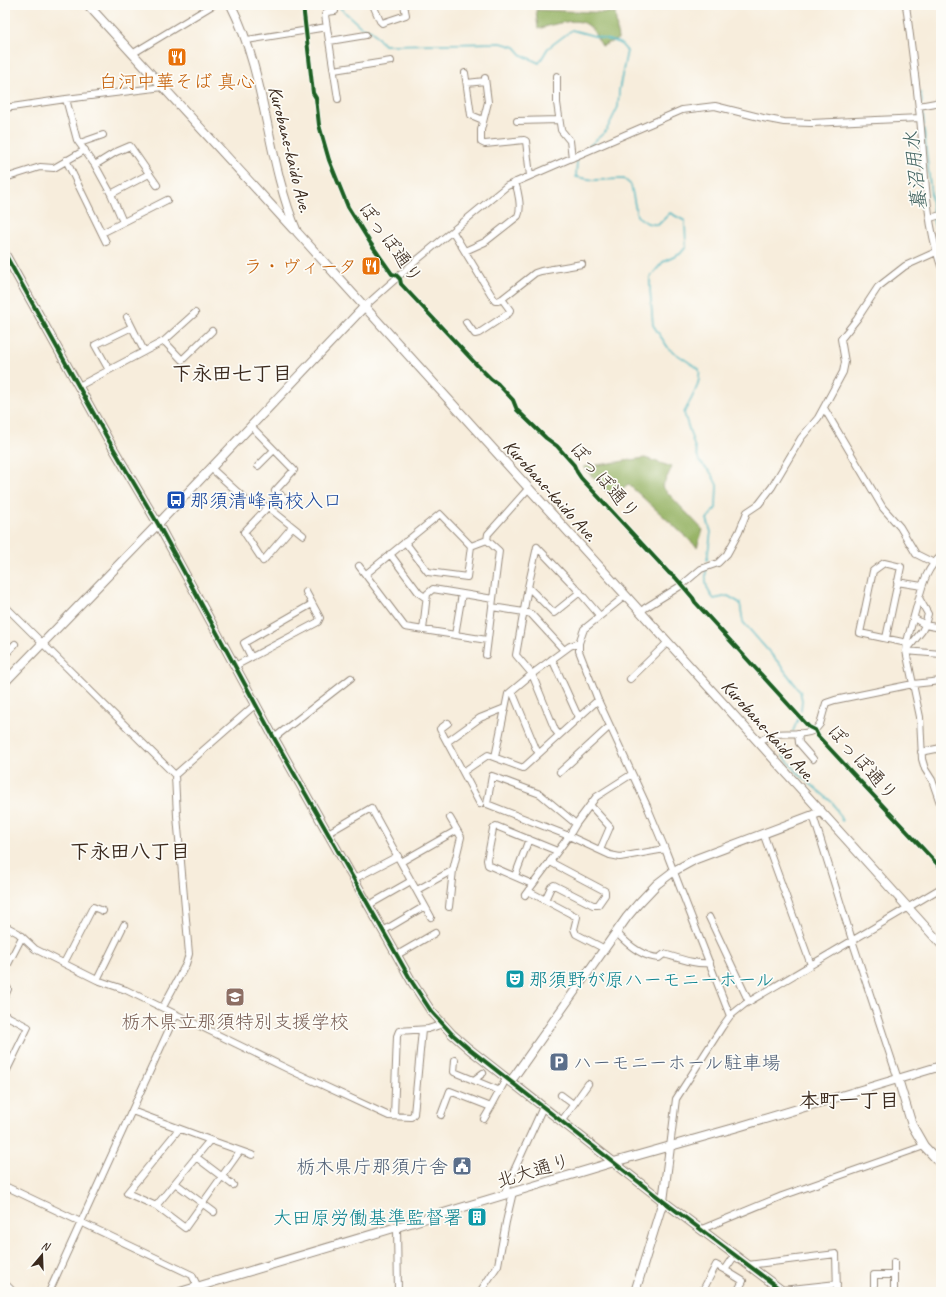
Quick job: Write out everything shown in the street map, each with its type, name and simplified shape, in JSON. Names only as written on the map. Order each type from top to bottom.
[{"type":"highway","points":[[5,1286],[10,1292]]},
{"type":"street","points":[[88,5],[297,232]]},
{"type":"street","points":[[132,54],[213,5]]},
{"type":"street","name":"Kurobane-kaido Ave.","points":[[231,5],[241,24],[253,60],[283,192],[297,232],[528,489],[759,742],[817,813],[908,907],[941,944]]},
{"type":"street","points":[[373,5],[380,21],[382,22],[406,15],[404,5]]},
{"type":"street","points":[[906,5],[936,252],[941,266]]},
{"type":"street","points":[[335,11],[326,13],[338,99]]},
{"type":"street","points":[[247,40],[327,27]]},
{"type":"street","points":[[330,41],[366,35]]},
{"type":"street","points":[[334,70],[391,61]]},
{"type":"street","points":[[466,73],[471,115],[483,120]]},
{"type":"street","points":[[557,76],[557,104],[559,120],[562,133],[570,141],[572,158]]},
{"type":"street","points":[[467,83],[485,79],[488,100],[481,130],[481,139],[483,144],[522,139],[526,141],[530,176]]},
{"type":"street","points":[[5,108],[163,86]]},
{"type":"street","points":[[66,99],[77,140],[95,165],[111,194],[123,222]]},
{"type":"street","points":[[919,106],[941,102]]},
{"type":"street","points":[[6,678],[158,524],[364,307],[417,260],[453,232],[499,192],[514,182],[682,110],[698,107],[715,106],[784,122],[811,123],[920,118]]},
{"type":"street","points":[[517,121],[559,120]]},
{"type":"street","points":[[80,144],[103,135]]},
{"type":"street","points":[[95,165],[116,152],[130,146],[157,184]]},
{"type":"street","points":[[5,178],[40,167],[54,168],[84,150]]},
{"type":"street","points":[[66,160],[106,242]]},
{"type":"street","points":[[111,194],[149,174]]},
{"type":"street","points":[[465,251],[485,242],[518,216],[520,212],[517,188],[514,182]]},
{"type":"street","points":[[102,233],[167,200]]},
{"type":"street","points":[[932,218],[941,216]]},
{"type":"street","points":[[453,232],[493,300],[498,301],[502,299],[541,271],[582,264]]},
{"type":"street","points":[[641,612],[682,585],[702,569],[718,563],[727,554],[739,532],[747,512],[759,504],[772,487],[801,438],[818,418],[824,408],[843,372],[845,362],[841,339],[857,319],[878,286],[905,266],[936,252]]},
{"type":"street","points":[[5,254],[158,524],[274,738],[412,982],[431,1010],[465,1045],[508,1080],[663,1201],[783,1291],[836,1284]]},
{"type":"street","points":[[466,322],[474,334],[479,333],[509,312],[510,310],[502,299]]},
{"type":"street","points":[[79,386],[164,341],[195,313]]},
{"type":"street","points":[[127,316],[144,351]]},
{"type":"street","points":[[109,370],[95,345],[132,327]]},
{"type":"street","points":[[164,341],[182,360],[212,331]]},
{"type":"street","points":[[824,408],[883,508],[900,527],[916,554],[934,563]]},
{"type":"street","points":[[251,426],[294,470],[275,490],[283,497],[268,507],[244,532],[263,561],[292,527]]},
{"type":"street","points":[[258,466],[274,450]]},
{"type":"street","points":[[212,468],[244,498]]},
{"type":"street","points":[[487,540],[488,534],[528,489]]},
{"type":"street","points":[[268,507],[303,536]]},
{"type":"street","points":[[366,574],[440,514],[471,546]]},
{"type":"street","points":[[471,546],[487,540]]},
{"type":"street","points":[[486,655],[499,551],[487,540]]},
{"type":"street","points":[[405,542],[428,572],[467,577],[471,546]]},
{"type":"street","points":[[559,735],[555,730],[532,674],[516,655],[537,547],[580,592],[600,616]]},
{"type":"street","points":[[390,554],[419,593],[426,598]]},
{"type":"street","points":[[941,556],[929,570],[922,586],[906,650],[920,717],[922,759],[925,769],[932,780],[941,806]]},
{"type":"street","points":[[886,638],[901,567],[884,563],[873,571],[860,633],[907,643]]},
{"type":"street","points":[[359,566],[404,628],[487,640]]},
{"type":"street","points":[[897,582],[922,586]]},
{"type":"street","points":[[528,587],[554,613],[580,592]]},
{"type":"street","points":[[423,630],[426,598],[427,594],[433,589],[494,599]]},
{"type":"street","points":[[235,666],[318,622],[320,618],[306,592]]},
{"type":"street","points":[[455,635],[462,594]]},
{"type":"street","points":[[626,596],[584,629],[579,643],[579,651],[598,700],[665,849],[730,1016]]},
{"type":"street","points":[[906,650],[926,625],[928,614],[919,598]]},
{"type":"street","points":[[251,657],[244,643],[312,604]]},
{"type":"street","points":[[5,606],[176,775],[177,816],[189,954],[186,964],[163,1008]]},
{"type":"street","points":[[492,607],[531,614],[564,650]]},
{"type":"street","points":[[914,618],[926,625],[941,628]]},
{"type":"street","points":[[630,679],[668,642]]},
{"type":"street","points":[[495,757],[508,694],[564,650],[579,643]]},
{"type":"street","points":[[5,655],[15,644]]},
{"type":"street","points":[[906,650],[941,654]]},
{"type":"street","points":[[552,659],[579,716]]},
{"type":"street","points":[[274,738],[351,678]]},
{"type":"street","points":[[759,742],[770,734],[811,732],[815,730],[820,724],[826,703],[913,684],[941,681]]},
{"type":"street","points":[[512,691],[539,753]]},
{"type":"street","points":[[463,772],[488,755],[523,768],[598,700]]},
{"type":"street","points":[[176,775],[256,704]]},
{"type":"street","points":[[447,742],[480,718],[505,708]]},
{"type":"street","points":[[448,723],[440,729],[480,804]]},
{"type":"street","points":[[560,772],[610,726]]},
{"type":"street","points":[[798,733],[799,743],[813,759]]},
{"type":"street","points":[[921,752],[941,748]]},
{"type":"street","points":[[605,948],[576,934],[574,929],[577,917],[545,900],[526,893],[596,797],[632,774]]},
{"type":"street","points":[[576,824],[540,794],[492,776],[487,804],[569,836],[610,855],[620,856],[665,849]]},
{"type":"street","points":[[590,805],[610,826],[600,850]]},
{"type":"street","points":[[328,833],[371,808],[431,917]]},
{"type":"street","points":[[484,1119],[500,1091],[616,932],[648,893],[674,871],[696,859],[817,813],[852,940],[912,1125],[924,1146],[941,1164]]},
{"type":"street","points":[[449,907],[454,870],[461,837],[450,818]]},
{"type":"street","points":[[532,884],[488,866],[487,860],[493,829],[496,826],[557,851]]},
{"type":"street","points":[[354,879],[399,859],[457,830]]},
{"type":"street","points":[[763,833],[811,965]]},
{"type":"street","points":[[515,876],[529,839]]},
{"type":"street","points":[[545,900],[551,887],[554,885],[593,904],[598,904],[605,895],[605,891],[550,861]]},
{"type":"street","points":[[416,890],[454,870]]},
{"type":"street","points":[[369,906],[411,880]]},
{"type":"street","points":[[635,1292],[663,1201],[676,1099],[730,1016],[749,1002],[941,888]]},
{"type":"street","points":[[383,931],[425,906]]},
{"type":"street","points":[[64,963],[93,907],[103,911]]},
{"type":"street","points":[[709,917],[749,1002]]},
{"type":"street","points":[[97,980],[124,925]]},
{"type":"street","points":[[5,926],[12,929],[35,949],[97,980],[126,990],[389,1116],[411,1117],[414,1114],[422,1030]]},
{"type":"street","points":[[616,932],[625,942],[641,953],[653,958],[659,958],[664,954],[699,963],[710,963]]},
{"type":"street","points":[[397,955],[435,933]]},
{"type":"street","points":[[5,970],[22,937]]},
{"type":"street","points":[[5,985],[8,989],[5,996]]},
{"type":"street","points":[[49,1292],[176,1014]]},
{"type":"street","points":[[5,1015],[28,1027],[5,1074]]},
{"type":"street","points":[[394,1116],[397,1036],[399,1031],[422,1030],[443,1024]]},
{"type":"street","points":[[455,1060],[454,1072],[500,1091]]},
{"type":"street","name":"北大通り","points":[[180,1292],[941,1066]]},
{"type":"street","points":[[474,1080],[483,1072]]},
{"type":"street","points":[[561,1122],[588,1084]]},
{"type":"street","points":[[441,1115],[450,1091],[491,1107]]},
{"type":"street","points":[[561,1095],[573,1104]]},
{"type":"street","points":[[480,1292],[498,1265],[506,1222],[509,1194],[507,1186],[543,1107]]},
{"type":"street","points":[[132,1111],[252,1155]]},
{"type":"street","points":[[179,1129],[127,1192],[156,1206],[185,1228],[240,1151]]},
{"type":"street","points":[[156,1206],[210,1140]]},
{"type":"street","points":[[702,1229],[782,1196],[924,1146]]},
{"type":"street","points":[[196,1157],[233,1185]]},
{"type":"street","points":[[175,1183],[214,1212]]},
{"type":"street","points":[[5,1186],[192,1275],[198,1287]]},
{"type":"street","points":[[397,1228],[398,1292]]},
{"type":"street","points":[[748,1265],[836,1254],[837,1292]]},
{"type":"street","points":[[725,1270],[735,1255]]},
{"type":"street","points":[[894,1262],[894,1292]]},
{"type":"street","points":[[702,1292],[716,1265],[743,1281],[737,1292]]},
{"type":"street","points":[[874,1292],[874,1275],[894,1275]]},
{"type":"green space","points":[[536,10],[615,13],[618,39],[602,46],[590,27],[585,23],[572,21],[558,23],[538,29]]},
{"type":"green space","points":[[645,458],[672,467],[662,487],[703,530],[697,547],[628,484],[612,497],[583,467]]},
{"type":"waterway","points":[[337,5],[361,27],[371,30],[384,45],[501,43],[515,47],[522,55],[539,63],[548,48],[572,30],[620,43],[627,51],[619,90],[618,107],[606,131],[587,148]]},
{"type":"waterway","name":"蟇沼用水","points":[[921,93],[922,103]]},
{"type":"waterway","name":"蟇沼用水","points":[[923,109],[924,125]]},
{"type":"waterway","name":"蟇沼用水","points":[[924,129],[933,214]]},
{"type":"waterway","points":[[577,161],[576,177],[594,180],[624,179],[631,185],[637,216],[647,223],[658,225],[670,213],[685,221],[686,247],[680,254],[663,262],[650,277],[650,290],[653,325],[669,349],[699,369],[699,380],[697,386],[684,413],[699,461],[711,473],[717,485],[716,508],[707,519],[711,532],[707,560]]},
{"type":"waterway","name":"蟇沼用水","points":[[933,218],[941,254]]},
{"type":"waterway","points":[[706,570],[707,586],[711,596],[714,599],[728,596],[740,603],[743,622],[778,662],[800,691],[802,700],[801,710]]},
{"type":"waterway","points":[[793,731],[799,717]]},
{"type":"waterway","points":[[783,756],[801,776],[833,803],[842,821]]},
{"type":"cycle path","name":"ぽっぽ通り","points":[[303,5],[313,93],[316,98],[319,125],[329,160],[348,207],[392,274],[396,275],[400,279],[401,284],[475,363],[513,400],[517,410],[546,438],[557,446],[574,465],[581,478],[669,573],[675,577],[695,602],[809,727],[815,730],[818,736],[941,868]]},
{"type":"cycle path","points":[[5,254],[109,441],[158,524],[274,738],[412,982],[431,1011],[452,1034],[468,1048],[663,1201],[784,1292]]},
{"type":"place","name":"白河中華そば 真心","points":[[177,57]]},
{"type":"place","name":"ラ・ヴィータ","points":[[371,266]]},
{"type":"place","name":"那須清峰高校入口","points":[[176,500]]},
{"type":"place","name":"那須野が原ハーモニーホール","points":[[515,979]]},
{"type":"place","name":"栃木県立那須特別支援学校","points":[[235,997]]},
{"type":"place","name":"ハーモニーホール駐車場","points":[[559,1062]]},
{"type":"place","name":"栃木県庁那須庁舎","points":[[462,1166]]},
{"type":"place","name":"大田原労働基準監督署","points":[[477,1217]]},
{"type":"district","name":"下永田七丁目","points":[[232,373]]},
{"type":"district","name":"下永田八丁目","points":[[130,851]]},
{"type":"district","name":"本町一丁目","points":[[849,1100]]}]
